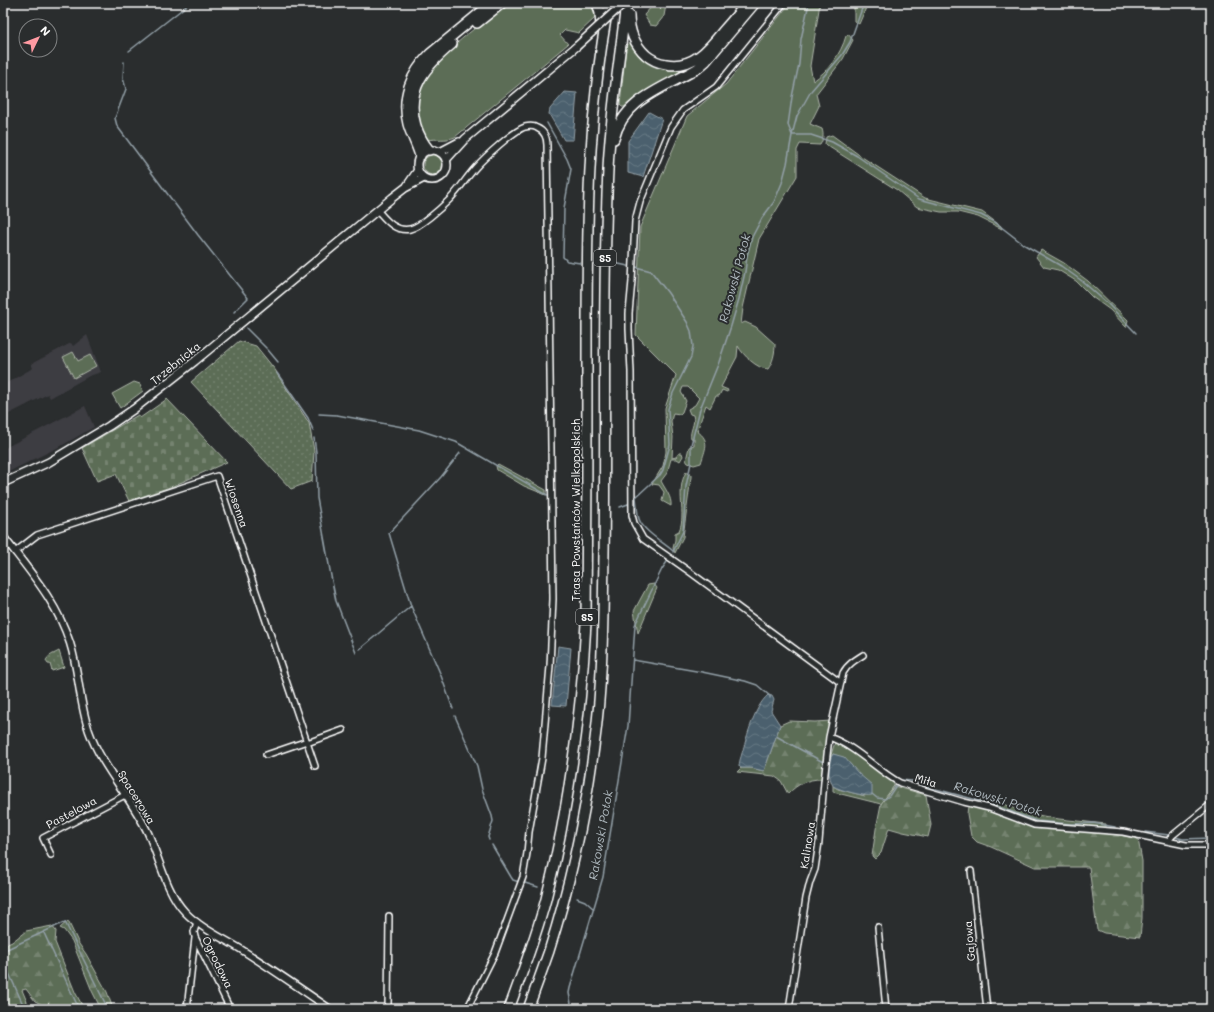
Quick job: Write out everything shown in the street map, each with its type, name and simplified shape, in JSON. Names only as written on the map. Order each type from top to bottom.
[{"type":"highway","points":[[420,156],[408,124],[406,112],[406,98],[413,76],[421,63],[430,54],[492,3]]},
{"type":"highway","points":[[430,150],[423,143],[413,117],[413,102],[416,86],[424,71],[436,58],[502,3]]},
{"type":"highway","points":[[597,3],[600,13],[602,40]]},
{"type":"highway","name":"Trasa Powstańców Wielkopolskich","points":[[509,1009],[532,945],[557,855],[573,763],[583,684],[587,615],[587,254],[591,134],[602,40],[609,3]]},
{"type":"highway","points":[[626,3],[630,27],[636,43],[650,58],[660,63],[672,65],[683,64],[694,60],[703,54],[746,3]]},
{"type":"highway","name":"S5","points":[[528,1009],[549,951],[574,857],[586,801],[594,745],[600,685],[603,624],[605,502],[605,255],[608,168],[626,3]]},
{"type":"highway","points":[[608,168],[620,123],[634,104],[698,68],[706,61],[755,3]]},
{"type":"main road","points":[[446,160],[465,139],[577,46],[626,3]]},
{"type":"main road","points":[[440,152],[465,139]]},
{"type":"main road","points":[[430,150],[440,152],[444,155],[448,168],[443,177],[434,181],[424,178],[418,170],[417,165],[420,156],[424,152],[430,150]]},
{"type":"main road","points":[[405,188],[418,170]]},
{"type":"main road","points":[[405,188],[424,178]]},
{"type":"main road","name":"Trzebnicka","points":[[3,483],[49,462],[130,412],[189,366],[405,188]]},
{"type":"street","points":[[784,3],[716,87],[690,104],[678,116],[671,127],[636,213],[629,313],[632,515],[634,523],[643,539],[841,683]]},
{"type":"street","points":[[378,211],[388,222],[397,228],[407,229],[415,227],[431,216],[448,200],[479,163],[515,133],[525,127],[533,126],[540,129],[545,136],[547,145],[553,599],[550,666],[542,758],[523,877],[495,953],[467,1009]]},
{"type":"street","name":"Wiosenna","points":[[15,552],[37,536],[217,476],[315,766]]},
{"type":"street","name":"Spacerowa","points":[[3,536],[48,595],[66,631],[72,651],[81,700],[89,732],[102,758],[147,832],[176,901],[184,911],[197,922],[243,950],[330,1009]]},
{"type":"street","name":"Kalinowa","points":[[789,1009],[806,898],[815,868],[820,842],[829,737],[845,669],[862,655]]},
{"type":"street","points":[[266,756],[343,730]]},
{"type":"street","name":"Miła","points":[[829,737],[842,742],[858,752],[887,775],[900,783],[990,808],[1034,825],[1123,832],[1186,845],[1211,846]]},
{"type":"street","name":"Pastelowa","points":[[51,856],[43,838],[125,795]]},
{"type":"street","points":[[1168,841],[1173,835],[1211,804]]},
{"type":"street","name":"Gajowa","points":[[971,871],[987,1009]]},
{"type":"street","points":[[388,1009],[389,916]]},
{"type":"street","name":"Ogrodowa","points":[[197,922],[194,932],[195,937],[230,1009]]},
{"type":"street","points":[[878,927],[886,1009]]},
{"type":"street","points":[[187,1009],[195,937]]},
{"type":"shaded area","points":[[87,335],[101,372],[89,376],[50,398],[48,394],[3,417],[3,385],[33,368],[31,364],[71,343],[73,346]]},
{"type":"shaded area","points":[[85,406],[94,427],[61,446],[10,471],[3,458],[3,449]]},
{"type":"green space","points":[[508,3],[592,3],[595,18],[579,33],[565,30],[560,35],[568,44],[455,137],[448,139],[427,140],[417,115],[417,100],[422,86],[430,72],[441,58],[454,46]]},
{"type":"green space","points":[[655,3],[668,3],[666,5],[664,16],[656,26],[650,25],[644,15]]},
{"type":"green space","points":[[790,3],[820,3],[810,66],[813,81],[819,77],[833,62],[848,34],[853,40],[843,59],[816,94],[819,106],[810,124],[822,129],[823,135],[821,143],[820,145],[800,144],[797,150],[797,176],[759,239],[743,308],[741,324],[745,322],[756,327],[775,344],[774,354],[770,366],[768,369],[759,367],[743,353],[738,346],[737,357],[721,387],[728,390],[727,392],[722,390],[719,396],[716,396],[710,408],[706,405],[697,431],[704,438],[706,446],[701,463],[694,465],[688,463],[686,460],[689,447],[694,445],[694,439],[691,438],[691,433],[694,418],[688,409],[695,405],[699,398],[688,387],[683,387],[681,392],[686,401],[682,412],[680,414],[673,413],[671,421],[673,437],[672,458],[676,457],[679,453],[682,453],[683,456],[680,461],[677,459],[671,459],[667,473],[661,481],[669,496],[671,506],[662,501],[664,492],[659,485],[652,484],[663,466],[666,452],[665,408],[676,375],[636,335],[640,227],[687,116],[726,84]]},
{"type":"green space","points":[[854,3],[867,3],[859,24],[854,21]]},
{"type":"green space","points":[[629,43],[641,58],[650,65],[668,70],[680,70],[683,73],[643,92],[622,107],[620,105],[626,47]]},
{"type":"green space","points":[[832,135],[862,157],[925,198],[982,212],[1001,226],[1002,229],[978,217],[958,212],[941,212],[917,207],[897,190],[826,145],[826,137]]},
{"type":"green space","points":[[433,155],[440,158],[443,165],[440,172],[433,175],[426,172],[423,165],[426,158]]},
{"type":"green space","points":[[1041,250],[1064,263],[1088,281],[1128,320],[1126,327],[1110,310],[1092,297],[1076,281],[1058,270],[1044,267],[1036,257]]},
{"type":"green space","points":[[239,341],[256,346],[276,371],[309,423],[314,451],[312,481],[291,489],[191,382]]},
{"type":"green space","points":[[73,352],[78,361],[90,355],[96,366],[74,378],[63,357]]},
{"type":"green space","points":[[134,382],[140,384],[143,391],[120,408],[112,394]]},
{"type":"green space","points":[[167,399],[227,462],[173,486],[129,501],[116,474],[97,481],[82,448],[138,415],[140,418]]},
{"type":"green space","points":[[498,464],[546,490],[546,495],[524,486],[497,470],[496,466]]},
{"type":"green space","points":[[686,472],[691,475],[691,477],[683,537],[675,553],[673,548],[675,533],[679,531],[682,517],[681,487]]},
{"type":"green space","points":[[654,584],[657,588],[638,633],[634,611],[648,585]]},
{"type":"green space","points":[[59,651],[64,667],[52,671],[50,664],[46,661],[50,656]]},
{"type":"green space","points":[[789,721],[831,721],[821,779],[803,783],[795,787],[788,794],[781,781],[774,776],[737,772],[741,768],[751,768],[764,771],[780,725]]},
{"type":"green space","points":[[835,742],[843,744],[894,783],[894,786],[881,804],[833,792],[833,786],[838,789],[865,796],[861,782],[851,765],[833,754],[830,758]]},
{"type":"green space","points":[[894,786],[926,795],[931,825],[928,837],[889,828],[881,853],[875,859],[872,856],[881,804]]},
{"type":"green space","points":[[983,796],[1027,813],[1059,819],[1106,824],[1106,828],[1032,822],[978,803]]},
{"type":"green space","points":[[968,806],[983,809],[1009,819],[1045,828],[1119,835],[1138,839],[1142,861],[1142,918],[1140,937],[1104,933],[1097,930],[1089,867],[1035,867],[977,842],[971,836],[967,814]]},
{"type":"green space","points":[[68,921],[79,944],[107,992],[113,1009],[101,1009],[92,991],[72,941],[64,930],[60,928]]},
{"type":"green space","points":[[52,926],[56,931],[55,942],[75,992],[84,1009],[45,1009],[41,1004],[35,1001],[26,989],[22,990],[30,1009],[3,1009],[3,946],[12,942],[26,931]]},
{"type":"water","points":[[565,92],[577,93],[573,140],[564,140],[549,114],[550,109]]},
{"type":"water","points":[[649,112],[662,119],[643,177],[628,173],[628,141]]},
{"type":"water","points":[[558,646],[571,648],[566,706],[552,705]]},
{"type":"water","points":[[768,695],[772,696],[774,700],[771,711],[780,725],[764,771],[751,768],[741,768],[739,766],[740,760],[754,716]]},
{"type":"water","points":[[833,754],[844,757],[859,774],[872,785],[872,795],[852,793],[833,786],[829,770],[830,761]]},
{"type":"waterway","points":[[129,51],[190,3]]},
{"type":"waterway","points":[[809,3],[801,39],[799,64],[788,125],[792,135],[811,135],[832,142],[857,156],[919,199],[981,215],[996,223],[1023,244],[1061,266],[1082,281],[1108,304],[1136,333]]},
{"type":"waterway","name":"Rakowski Potok","points":[[673,552],[683,531],[686,486],[691,463],[691,445],[700,409],[719,362],[731,326],[739,299],[752,237],[762,218],[774,202],[782,183],[797,116],[811,91],[842,55],[850,42],[864,3]]},
{"type":"waterway","points":[[124,62],[123,78],[126,89],[115,118],[117,126],[198,235],[248,298],[234,312]]},
{"type":"waterway","points":[[547,123],[571,169],[564,208],[563,257],[567,261],[580,263]]},
{"type":"waterway","points":[[614,263],[628,266]]},
{"type":"waterway","points":[[636,267],[651,271],[668,293],[687,322],[691,331],[693,346],[691,357],[673,393],[668,409],[670,445],[663,470],[660,475],[636,497],[638,517],[641,523],[649,532],[673,551]]},
{"type":"waterway","points":[[246,328],[278,362]]},
{"type":"waterway","points":[[277,373],[308,418],[313,430]]},
{"type":"waterway","points":[[319,414],[337,415],[419,430],[456,442],[547,495]]},
{"type":"waterway","points":[[314,438],[316,452],[317,498],[331,576],[336,601],[356,653]]},
{"type":"waterway","points":[[453,709],[440,673],[411,606],[389,533],[441,477],[460,453]]},
{"type":"waterway","points":[[620,507],[628,504]]},
{"type":"waterway","name":"Rakowski Potok","points":[[572,1009],[569,993],[603,877],[628,726],[635,625],[662,569],[669,559]]},
{"type":"waterway","points":[[360,649],[411,606]]},
{"type":"waterway","name":"Rakowski Potok","points":[[633,660],[745,681],[757,685],[770,696],[770,698]]},
{"type":"waterway","points":[[455,716],[477,766],[482,789],[492,816],[493,821],[488,837],[489,840]]},
{"type":"waterway","name":"Rakowski Potok","points":[[776,736],[823,762]]},
{"type":"waterway","name":"Rakowski Potok","points":[[900,780],[913,781],[932,788],[988,803],[1037,821],[1071,824],[1093,823],[1115,827]]},
{"type":"waterway","name":"Rakowski Potok","points":[[872,794],[877,798],[885,799],[889,796],[897,784]]},
{"type":"waterway","name":"Rakowski Potok","points":[[1145,832],[1169,835]]},
{"type":"waterway","name":"Rakowski Potok","points":[[1175,837],[1183,839],[1211,838]]},
{"type":"waterway","points":[[492,845],[513,880],[519,882]]},
{"type":"waterway","points":[[525,883],[538,887]]},
{"type":"waterway","points":[[577,898],[585,901],[594,909]]},
{"type":"waterway","points":[[3,951],[65,922],[108,1009]]},
{"type":"waterway","points":[[44,933],[79,1009]]},
{"type":"waterway","points":[[3,960],[25,1009]]}]
